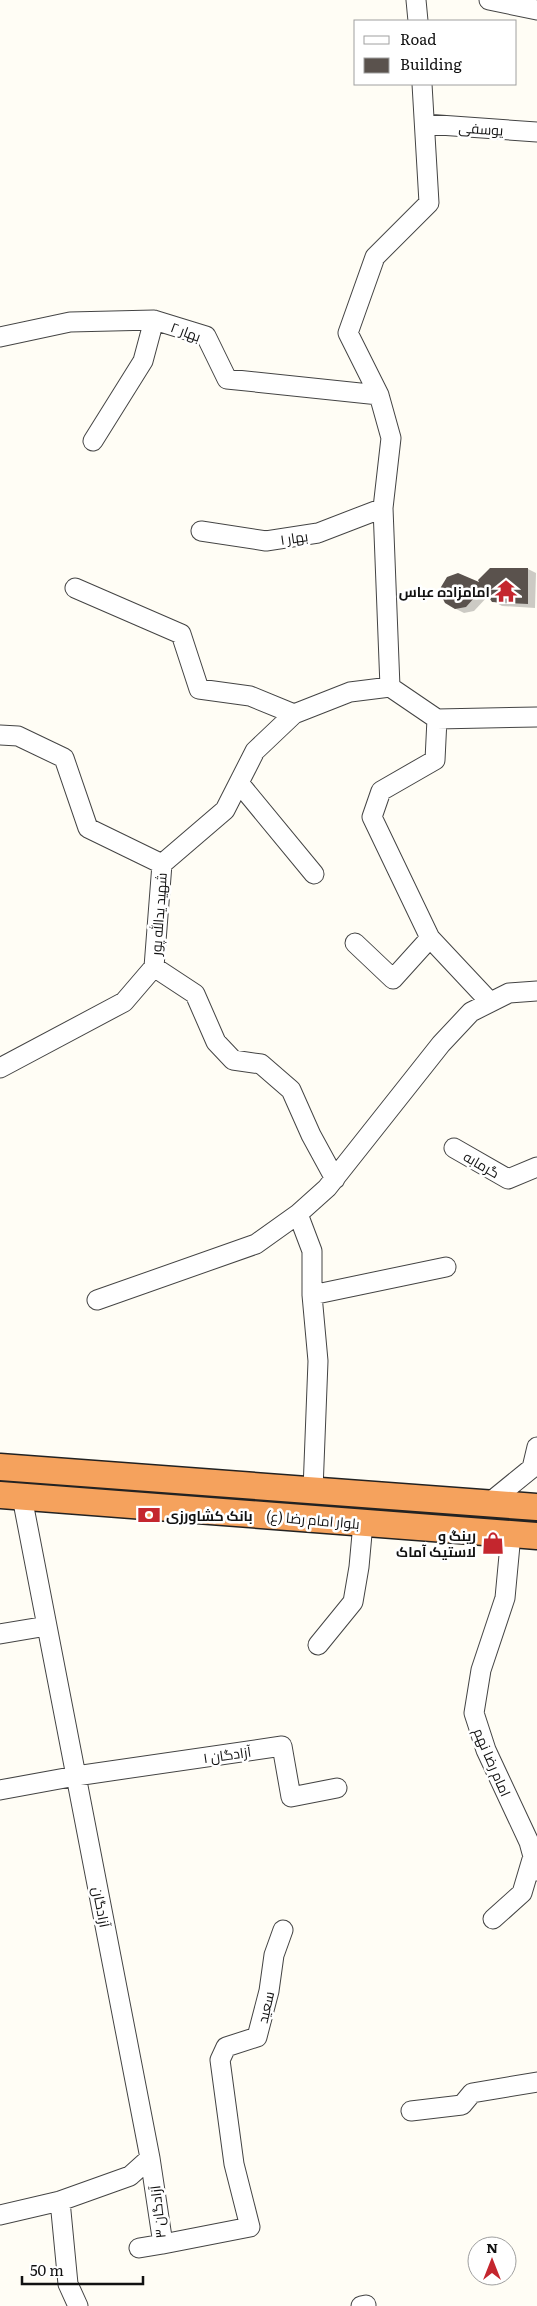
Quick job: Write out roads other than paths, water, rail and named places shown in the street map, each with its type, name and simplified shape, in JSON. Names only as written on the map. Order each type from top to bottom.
[{"type":"highway","name":"بلوار امام رضا (ع)","points":[[0,1467],[537,1506]]},
{"type":"highway","name":"بلوار امام رضا (ع)","points":[[11,1496],[537,1536]]},
{"type":"street","points":[[416,0],[418,20]]},
{"type":"street","points":[[489,0],[537,10]]},
{"type":"street","points":[[422,85],[429,203],[375,257],[348,333],[379,396],[392,438],[384,508],[390,687],[437,718],[537,717]]},
{"type":"street","name":"یوسفی","points":[[424,124],[537,132]]},
{"type":"street","points":[[94,441],[143,361],[154,320]]},
{"type":"street","name":"بهار ۲","points":[[0,337],[70,322],[154,320],[206,336],[227,379],[379,396]]},
{"type":"street","name":"بهار ۱","points":[[201,531],[266,541],[318,533],[384,508]]},
{"type":"street","points":[[75,588],[182,634],[198,689],[250,696],[294,714]]},
{"type":"street","name":"شهید یدالله پور","points":[[0,1068],[124,1002],[154,967],[162,864],[225,810],[255,751],[294,714],[350,692],[390,687]]},
{"type":"street","points":[[437,718],[435,760],[381,791],[372,817],[430,938],[490,1002]]},
{"type":"street","points":[[0,735],[18,736],[64,758],[88,828],[162,864]]},
{"type":"street","points":[[239,783],[314,874]]},
{"type":"street","points":[[355,944],[393,979],[430,938]]},
{"type":"street","points":[[154,967],[195,994],[216,1042],[233,1060],[262,1064],[291,1090],[311,1135],[335,1179]]},
{"type":"street","points":[[97,1300],[256,1244],[298,1214],[335,1179],[441,1044],[471,1012],[509,993],[537,991]]},
{"type":"street","name":"گرمابه","points":[[454,1148],[508,1179],[537,1167]]},
{"type":"street","points":[[298,1214],[312,1251],[312,1295],[318,1361],[313,1490]]},
{"type":"street","points":[[312,1295],[446,1267]]},
{"type":"street","points":[[489,1503],[534,1471],[537,1447]]},
{"type":"street","name":"آزادگان","points":[[11,1496],[47,1626],[150,2158]]},
{"type":"street","points":[[318,1645],[352,1602],[360,1567],[363,1523]]},
{"type":"street","name":"امام رضا نهم","points":[[511,1534],[505,1598],[481,1670],[474,1714],[486,1750],[529,1842],[535,1864]]},
{"type":"street","points":[[0,1634],[47,1626]]},
{"type":"street","name":"آزادگان ۱","points":[[76,1776],[282,1746],[291,1796],[336,1788]]},
{"type":"street","points":[[0,1790],[76,1776]]},
{"type":"street","points":[[493,1919],[522,1893],[535,1864]]},
{"type":"street","name":"سعید","points":[[163,2244],[250,2227],[234,2164],[220,2060],[226,2047],[257,2037],[270,1991],[274,1955],[283,1930]]},
{"type":"street","points":[[411,2111],[462,2105],[472,2093],[537,2082]]},
{"type":"street","points":[[0,2215],[60,2201],[130,2176],[150,2158]]},
{"type":"street","name":"آزادگان ۳","points":[[139,2248],[163,2244],[150,2158]]},
{"type":"street","points":[[60,2201],[68,2284],[78,2306]]},
{"type":"place","name":"امامزاده عباس","points":[[506,591]]},
{"type":"place","name":"بانک کشاورزی","points":[[149,1515]]},
{"type":"place","name":"رینگ و لاستیک آماک","points":[[493,1543]]}]
